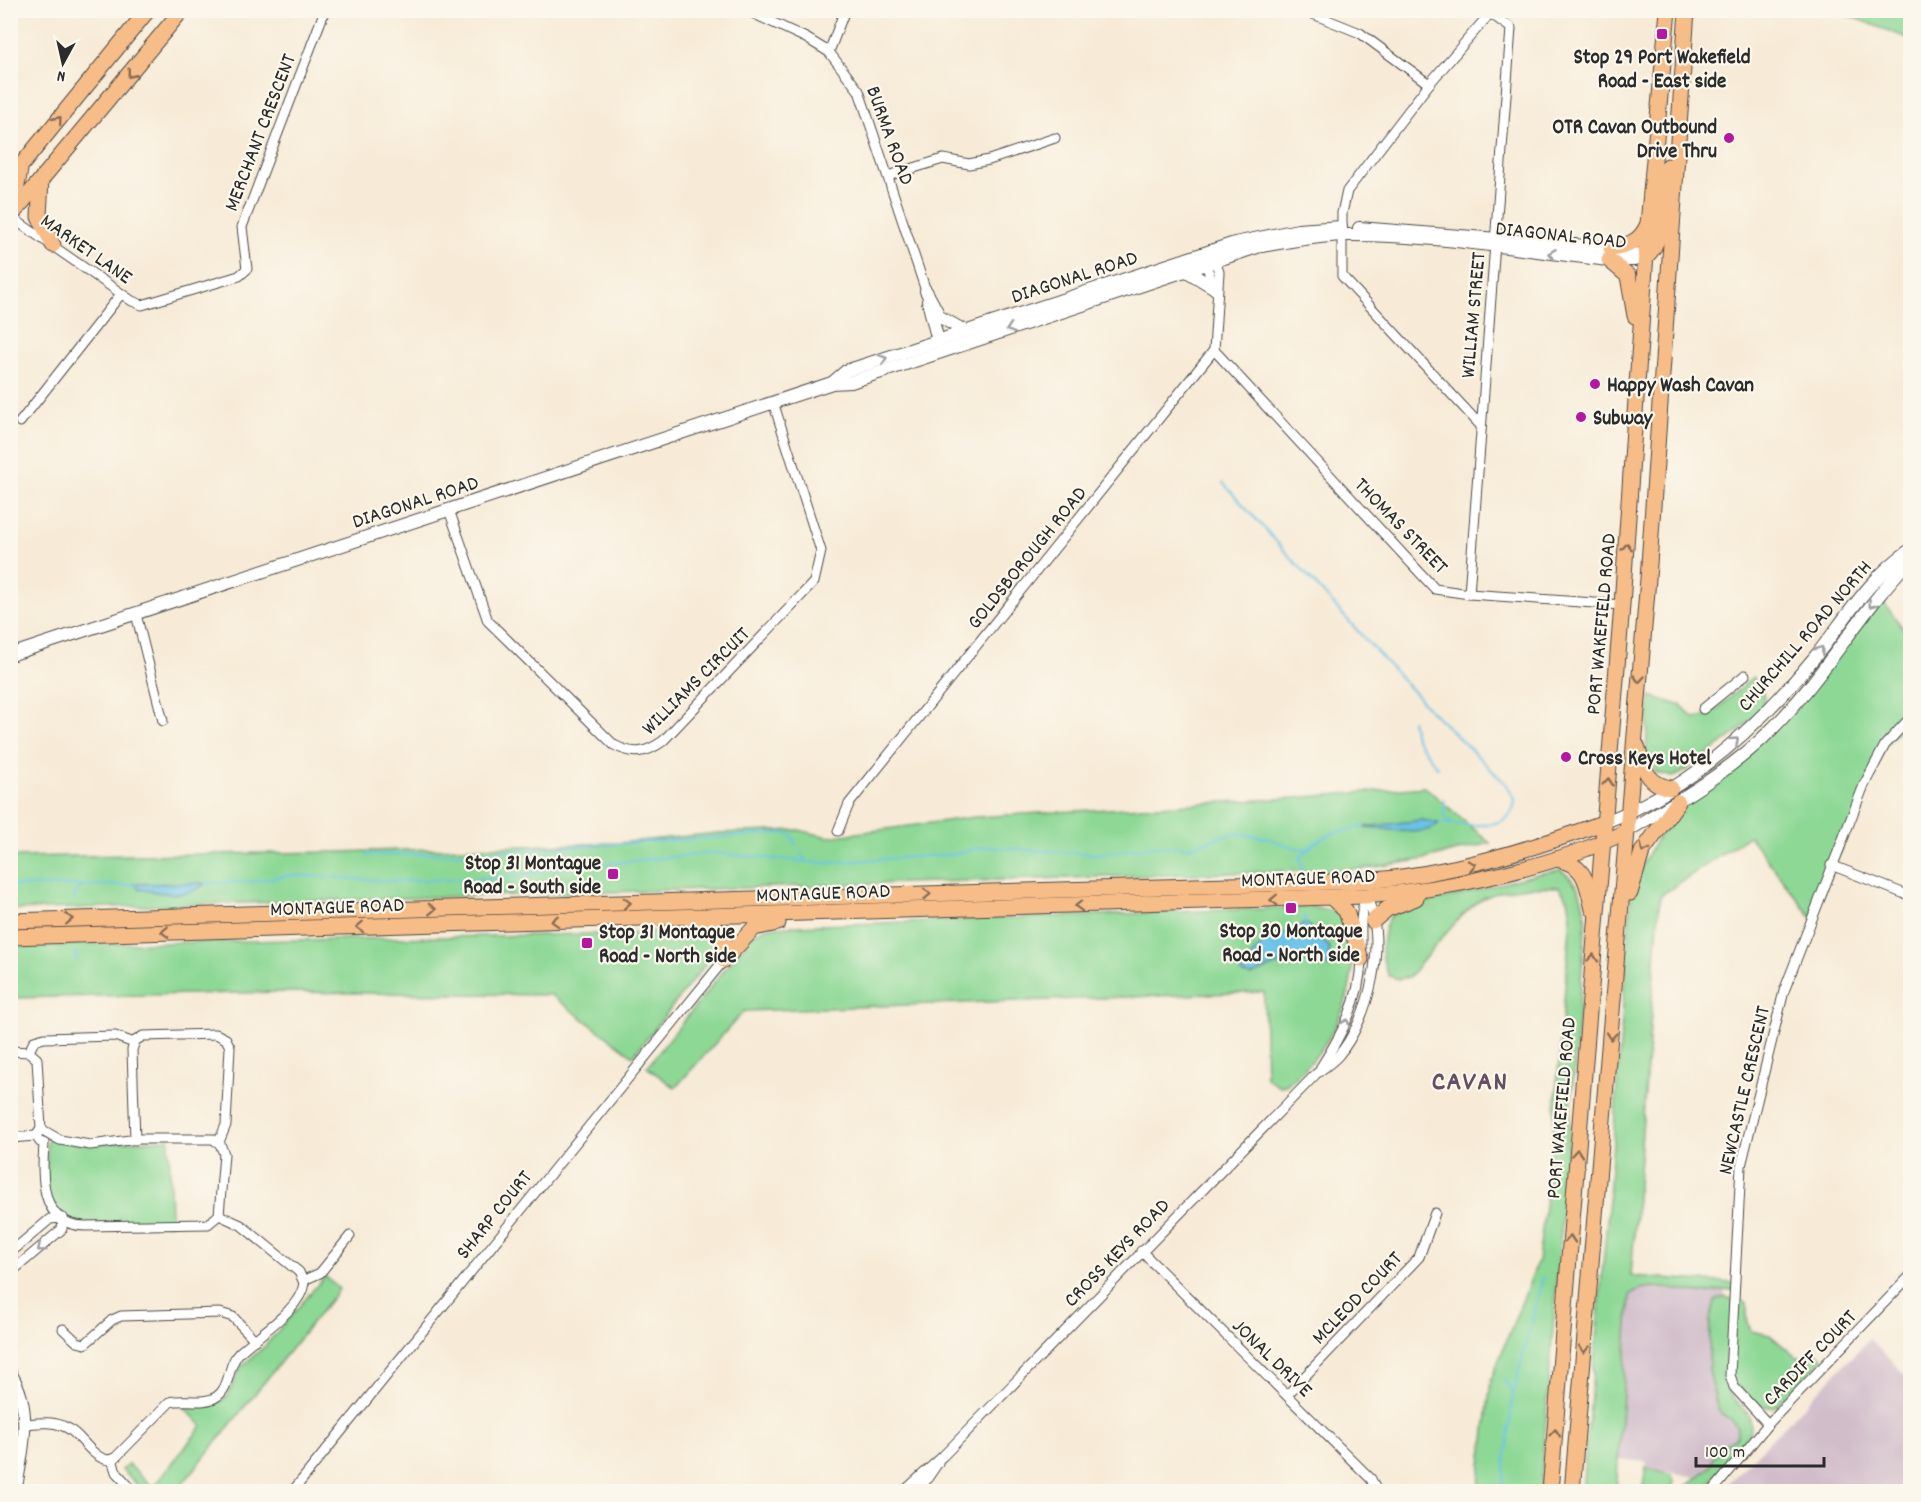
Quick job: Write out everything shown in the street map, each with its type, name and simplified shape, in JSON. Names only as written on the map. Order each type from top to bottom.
[{"type":"main road","points":[[10,179],[148,10]]},
{"type":"main road","points":[[151,49],[169,10]]},
{"type":"main road","points":[[11,217],[182,10]]},
{"type":"main road","name":"PORT WAKEFIELD ROAD","points":[[1550,1491],[1630,502],[1648,224],[1668,10]]},
{"type":"main road","name":"PORT WAKEFIELD ROAD","points":[[1572,1491],[1656,477],[1664,329],[1687,10]]},
{"type":"main road","points":[[1664,329],[1655,268],[1646,256],[1655,249],[1659,239],[1663,190],[1679,114]]},
{"type":"main road","points":[[11,217],[21,165]]},
{"type":"main road","points":[[41,180],[39,218],[52,245]]},
{"type":"main road","points":[[1640,367],[1631,286],[1626,272],[1610,254],[1632,244],[1643,235],[1648,224]]},
{"type":"main road","points":[[1630,502],[1640,476],[1656,477]]},
{"type":"main road","points":[[1622,605],[1632,604],[1648,579]]},
{"type":"main road","points":[[1617,956],[1637,864],[1675,795],[1649,779],[1634,738]]},
{"type":"main road","name":"MONTAGUE ROAD","points":[[10,921],[1367,881],[1414,876],[1516,854],[1605,822]]},
{"type":"main road","name":"MONTAGUE ROAD","points":[[10,937],[1366,896],[1430,889],[1557,859],[1603,843],[1627,831]]},
{"type":"main road","points":[[1557,859],[1571,862],[1581,871],[1596,923]]},
{"type":"main road","points":[[1374,921],[1381,912],[1397,904],[1458,890],[1490,875]]},
{"type":"main road","points":[[1274,884],[1355,889],[1366,896],[1389,883],[1414,876]]},
{"type":"main road","points":[[1332,898],[1346,911],[1361,959]]},
{"type":"main road","points":[[724,960],[758,926],[793,923],[844,913]]},
{"type":"main road","points":[[657,918],[706,926],[719,931],[725,941],[724,960]]},
{"type":"street","name":"MERCHANT CRESCENT","points":[[247,269],[242,226],[325,10]]},
{"type":"street","name":"BURMA ROAD","points":[[746,10],[807,38],[829,52],[859,91],[926,291]]},
{"type":"street","points":[[829,52],[845,10]]},
{"type":"street","points":[[1303,10],[1360,33],[1428,84]]},
{"type":"street","points":[[1481,426],[1342,276],[1342,213],[1347,191],[1428,84],[1492,12]]},
{"type":"street","name":"WILLIAM STREET","points":[[1469,594],[1511,28],[1492,12]]},
{"type":"street","points":[[888,176],[943,159],[969,164],[989,160],[1055,138]]},
{"type":"street","name":"MARKET LANE","points":[[11,217],[121,294],[142,305],[239,276],[247,269]]},
{"type":"street","name":"DIAGONAL ROAD","points":[[965,338],[1185,270],[1235,243],[1298,230],[1496,242],[1646,256]]},
{"type":"street","points":[[1209,257],[1215,292],[1217,338],[1214,350]]},
{"type":"street","name":"DIAGONAL ROAD","points":[[10,655],[832,383],[851,382],[965,338],[1209,257]]},
{"type":"street","points":[[1185,270],[1215,292]]},
{"type":"street","points":[[926,291],[940,317],[965,338]]},
{"type":"street","points":[[926,291],[938,341],[965,338]]},
{"type":"street","points":[[20,422],[121,294]]},
{"type":"street","name":"DIAGONAL ROAD","points":[[832,383],[846,371],[938,341]]},
{"type":"street","name":"THOMAS STREET","points":[[1214,350],[1435,589],[1469,594],[1622,605]]},
{"type":"street","name":"GOLDSBOROUGH ROAD","points":[[838,831],[849,804],[1182,394],[1214,350]]},
{"type":"street","name":"WILLIAMS CIRCUIT","points":[[449,510],[481,606],[497,633],[614,745],[639,753],[652,750],[813,582],[821,551],[774,402]]},
{"type":"street","name":"CHURCHILL ROAD NORTH","points":[[1627,831],[1675,795],[1783,696],[1816,656],[1851,606],[1878,577],[1911,550]]},
{"type":"street","name":"CHURCHILL ROAD NORTH","points":[[1605,822],[1675,795],[1752,748],[1788,712],[1825,667],[1886,585],[1911,560]]},
{"type":"street","points":[[136,614],[163,721]]},
{"type":"street","points":[[1703,709],[1745,675]]},
{"type":"street","points":[[1783,696],[1788,712]]},
{"type":"street","name":"NEWCASTLE CRESCENT","points":[[1768,1424],[1734,1387],[1730,1375],[1741,1166],[1784,991],[1831,865],[1879,755],[1911,718]]},
{"type":"street","points":[[1831,865],[1911,896]]},
{"type":"street","name":"CROSS KEYS ROAD","points":[[903,1491],[943,1456],[1141,1251],[1342,1050],[1363,1011],[1374,966],[1374,921],[1366,896]]},
{"type":"street","name":"CROSS KEYS ROAD","points":[[1316,1074],[1348,1020],[1357,991],[1361,959],[1360,911],[1366,896]]},
{"type":"street","name":"SHARP COURT","points":[[292,1491],[724,960]]},
{"type":"street","points":[[10,1138],[47,1130],[44,1194],[49,1205],[63,1218],[78,1226],[212,1222],[219,1215],[224,1154],[219,1142],[226,1125],[230,1050],[226,1039],[218,1034],[143,1036],[134,1042]]},
{"type":"street","points":[[29,1052],[34,1041],[44,1038],[115,1036],[134,1042]]},
{"type":"street","points":[[134,1042],[135,1140]]},
{"type":"street","points":[[10,1051],[29,1052],[37,1059],[39,1066],[39,1133]]},
{"type":"street","points":[[47,1139],[90,1145],[135,1140],[209,1138],[219,1142]]},
{"type":"street","name":"MCLEOD COURT","points":[[1287,1395],[1419,1257],[1435,1213]]},
{"type":"street","points":[[112,1459],[168,1404],[209,1400],[218,1396],[224,1389],[237,1355],[288,1309],[302,1291],[304,1281],[299,1272],[241,1225],[219,1215]]},
{"type":"street","points":[[10,1253],[50,1219],[63,1218]]},
{"type":"street","points":[[10,1273],[63,1229],[63,1218]]},
{"type":"street","points":[[304,1281],[320,1273],[350,1236]]},
{"type":"street","name":"JONAL DRIVE","points":[[1141,1251],[1371,1479],[1377,1491]]},
{"type":"street","name":"CARDIFF COURT","points":[[1712,1491],[1768,1424],[1911,1276]]},
{"type":"street","points":[[63,1329],[77,1342],[85,1344],[112,1320],[121,1316],[220,1313],[233,1317],[255,1340]]},
{"type":"street","points":[[10,1373],[24,1407],[25,1424],[15,1491]]},
{"type":"street","points":[[25,1424],[52,1423],[64,1426],[99,1457],[112,1459]]},
{"type":"street","name":"CROSS KEYS ROAD","points":[[918,1491],[943,1456]]},
{"type":"street","points":[[112,1459],[116,1472],[134,1491]]},
{"type":"shaded area","points":[[1643,1287],[1706,1293],[1725,1289],[1724,1297],[1715,1301],[1709,1370],[1717,1407],[1721,1414],[1731,1419],[1737,1428],[1737,1436],[1724,1445],[1714,1457],[1710,1467],[1696,1477],[1646,1468],[1647,1462],[1618,1459],[1629,1295]]},
{"type":"shaded area","points":[[1869,1339],[1910,1380],[1910,1491],[1721,1491]]},
{"type":"green space","points":[[1836,11],[1891,11],[1910,18],[1910,39]]},
{"type":"green space","points":[[1878,596],[1910,637],[1910,718],[1885,745],[1812,918],[1749,836],[1660,896],[1631,1276],[1734,1283],[1734,1290],[1696,1293],[1655,1287],[1637,1290],[1630,1295],[1616,1491],[1582,1492],[1608,1210],[1632,883],[1678,802],[1752,748]]},
{"type":"green space","points":[[1753,677],[1761,687],[1764,699],[1762,707],[1750,722],[1682,773],[1673,777],[1656,773],[1646,750],[1650,696],[1682,706],[1694,718],[1709,716]]},
{"type":"green space","points":[[1425,787],[1490,843],[1425,859],[1363,869],[11,910],[10,857],[339,852],[619,843],[719,833],[799,830],[828,837],[975,817],[1293,798]]},
{"type":"green space","points":[[1560,870],[1576,885],[1586,920],[1540,1491],[1478,1491],[1491,1380],[1538,1261],[1551,1158],[1571,915],[1568,899],[1559,887],[1522,888],[1494,894],[1467,911],[1409,977],[1398,979],[1389,976],[1386,969],[1382,954],[1383,939],[1389,917],[1406,909]]},
{"type":"green space","points":[[1312,907],[1337,912],[1348,934],[1352,958],[1350,982],[1344,1006],[1334,1029],[1304,1070],[1286,1085],[1280,1086],[1266,1078],[1264,992],[744,1011],[675,1088],[647,1067],[753,934],[768,927]]},
{"type":"green space","points":[[682,930],[713,935],[719,947],[633,1056],[551,995],[279,992],[11,998],[10,946],[639,933]]},
{"type":"green space","points":[[50,1138],[83,1144],[169,1139],[171,1224],[71,1224],[46,1200],[47,1142]]},
{"type":"green space","points":[[325,1276],[339,1289],[177,1491],[144,1491],[122,1470],[128,1464],[153,1487],[202,1426],[184,1407],[213,1405],[227,1397],[241,1367],[266,1345]]},
{"type":"green space","points":[[1724,1297],[1747,1303],[1747,1320],[1751,1331],[1770,1335],[1796,1357],[1809,1357],[1816,1352],[1824,1358],[1776,1406],[1759,1405],[1738,1386],[1728,1391],[1748,1414],[1750,1432],[1707,1487],[1697,1491],[1679,1492],[1710,1467],[1714,1457],[1724,1445],[1737,1436],[1737,1428],[1731,1419],[1721,1414],[1717,1407],[1709,1370],[1710,1320],[1715,1301]]},
{"type":"green space","points":[[1646,1468],[1672,1475],[1674,1483],[1668,1491],[1642,1491]]},
{"type":"water","points":[[1422,820],[1439,823],[1432,828],[1414,832],[1365,827]]},
{"type":"water","points":[[206,883],[191,892],[174,894],[139,889],[134,884]]},
{"type":"water","points":[[1302,923],[1307,924],[1329,947],[1330,967],[1307,962],[1276,965],[1251,976],[1240,973],[1266,941],[1277,934],[1294,932]]},
{"type":"waterway","points":[[1223,483],[1428,708],[1506,784],[1515,799],[1512,810],[1506,818],[1497,823],[1486,825],[1439,823]]},
{"type":"waterway","points":[[1412,720],[1415,738],[1438,768]]},
{"type":"waterway","points":[[1444,799],[1444,815],[1450,823]]},
{"type":"waterway","points":[[1302,870],[1300,858],[1321,839],[1337,832],[1365,827]]},
{"type":"waterway","points":[[366,855],[476,853],[783,833],[791,834],[796,845]]},
{"type":"waterway","points":[[205,883],[248,882],[292,875],[391,881],[477,879],[518,876],[550,869],[713,853],[823,863],[956,854],[984,847],[1097,854],[1157,846],[1188,847],[1235,833],[1267,838],[1299,849],[1307,849]]},
{"type":"waterway","points":[[801,854],[806,861]]},
{"type":"waterway","points":[[10,886],[136,885]]},
{"type":"waterway","points":[[74,900],[75,892],[82,886]]},
{"type":"waterway","points":[[1305,916],[1305,923]]},
{"type":"waterway","points":[[75,952],[76,961]]},
{"type":"waterway","points":[[1502,1492],[1513,1395],[1543,1277]]},
{"type":"waterway","points":[[1504,1379],[1513,1394]]},
{"type":"place","name":"Stop 29 Port Wakefield Road - East side","points":[[1662,34]]},
{"type":"place","name":"OTR Cavan Outbound Drive Thru","points":[[1729,138]]},
{"type":"place","name":"Happy Wash Cavan","points":[[1595,384]]},
{"type":"place","name":"Subway","points":[[1581,417]]},
{"type":"place","name":"Cross Keys Hotel","points":[[1566,757]]},
{"type":"place","name":"Stop 31 Montague Road - South side","points":[[613,874]]},
{"type":"place","name":"Stop 30 Montague Road - North side","points":[[1291,908]]},
{"type":"place","name":"Stop 31 Montague Road - North side","points":[[587,943]]},
{"type":"district","name":"CAVAN","points":[[1470,1080]]}]
